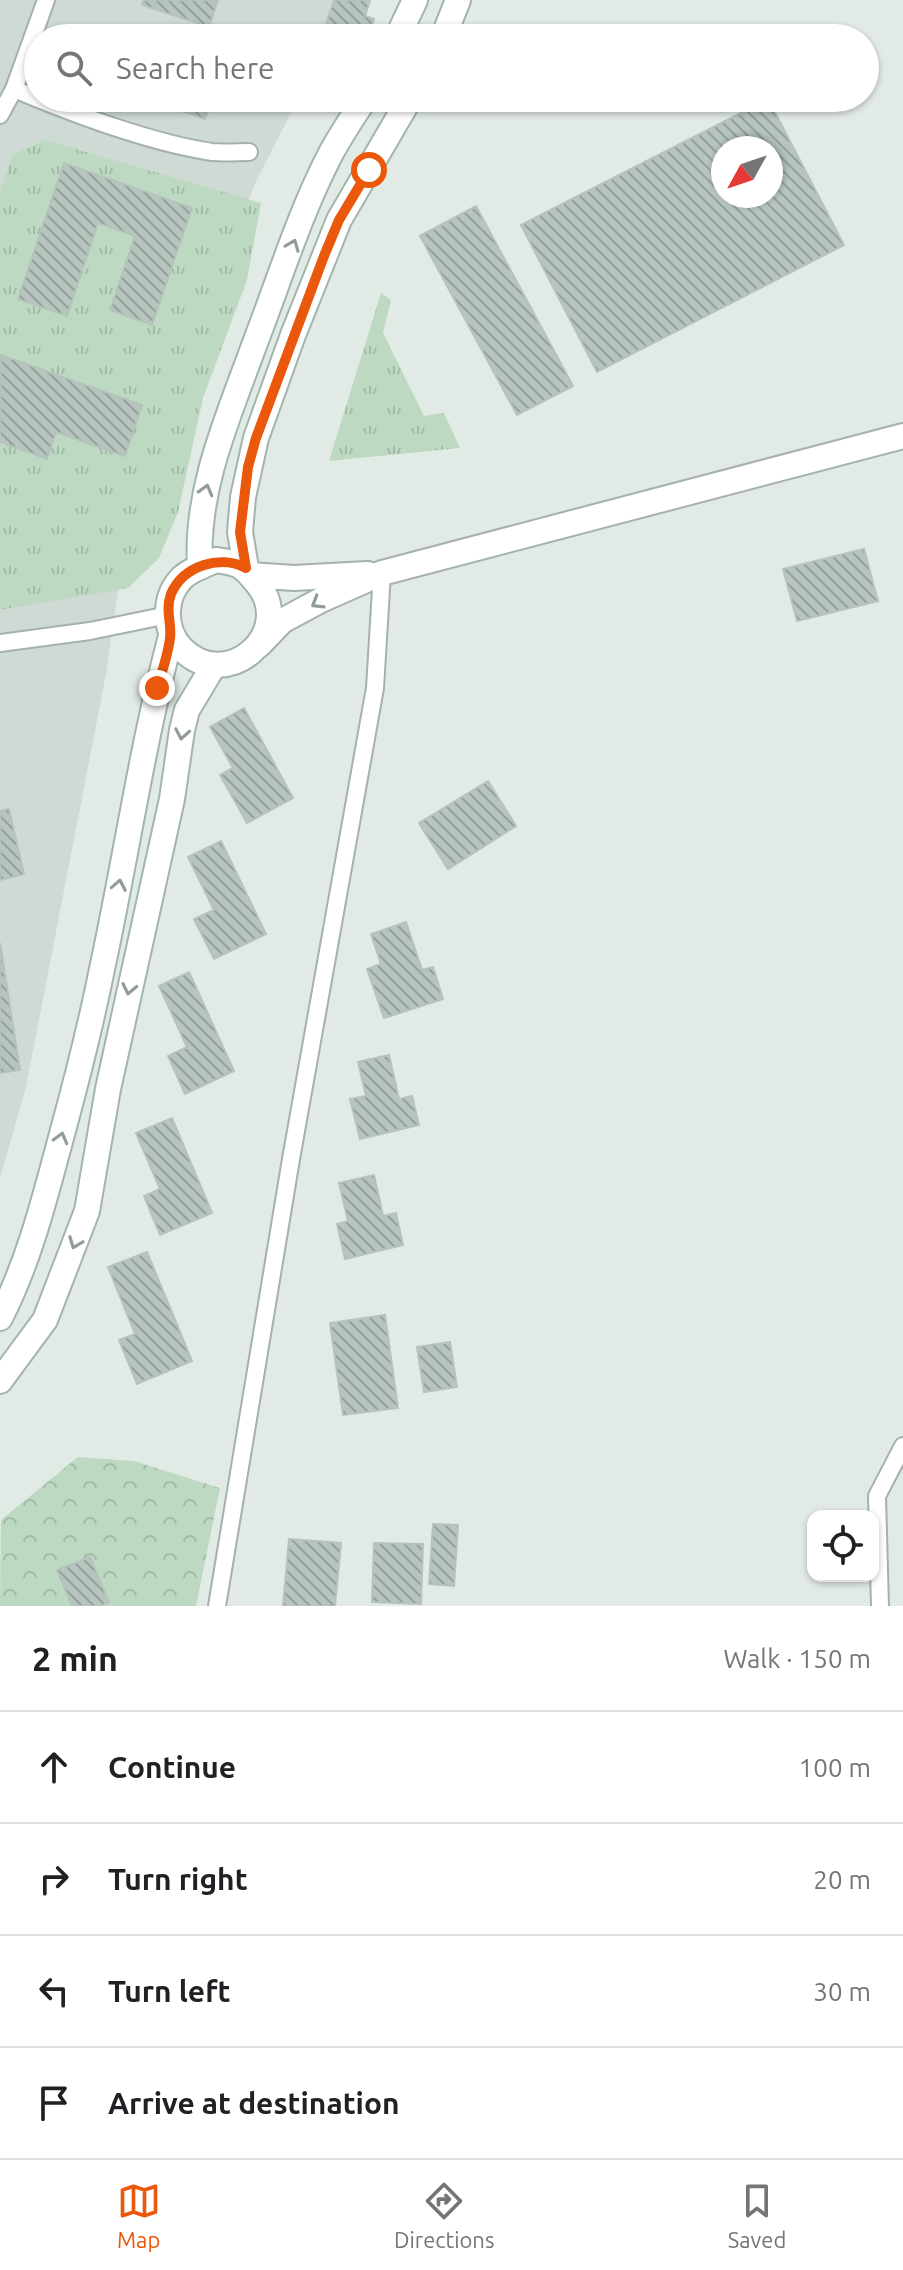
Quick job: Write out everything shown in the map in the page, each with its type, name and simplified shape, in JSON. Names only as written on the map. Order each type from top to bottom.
[{"type":"main road","points":[[404,24],[415,0]]},
{"type":"main road","points":[[449,24],[458,0]]},
{"type":"main road","points":[[200,567],[198,537],[204,494],[222,434],[307,209],[330,155],[356,112]]},
{"type":"main road","points":[[248,572],[240,532],[248,467],[256,438],[339,220],[402,112]]},
{"type":"main road","points":[[169,625],[191,657],[214,665],[239,661],[282,621],[382,573],[903,436]]},
{"type":"main road","points":[[0,1318],[33,1242],[102,970],[169,625],[171,594],[183,578],[200,567],[216,560],[236,563],[263,590],[268,609],[267,628],[259,645]]},
{"type":"main road","points":[[248,572],[294,578],[382,573]]},
{"type":"main road","points":[[0,1381],[45,1320],[87,1211],[108,1089],[172,799],[182,730],[187,710],[214,665]]},
{"type":"lane","points":[[37,24],[46,0]]},
{"type":"lane","points":[[0,115],[24,61]]},
{"type":"lane","points":[[14,89],[24,93]]},
{"type":"lane","points":[[76,112],[151,137],[213,152],[249,152]]},
{"type":"lane","points":[[217,1606],[291,1159],[375,688],[382,573]]},
{"type":"lane","points":[[0,643],[90,631],[169,625]]},
{"type":"lane","points":[[880,1606],[877,1496],[903,1446]]},
{"type":"shaded area","points":[[0,0],[350,0],[339,24],[24,24],[24,112],[292,112],[257,179],[229,247],[123,556],[106,674],[26,1087],[0,1179]]},
{"type":"green space","points":[[45,140],[261,203],[247,280],[203,398],[178,512],[159,558],[128,588],[0,610],[0,193],[12,155]]},
{"type":"green space","points":[[381,293],[391,300],[383,333],[424,416],[444,413],[460,448],[329,461]]},
{"type":"green space","points":[[78,1457],[134,1461],[220,1488],[196,1606],[0,1606],[1,1520]]},
{"type":"building","points":[[144,0],[218,0],[210,24],[200,24],[142,5]]},
{"type":"building","points":[[334,0],[370,0],[365,16],[374,19],[372,24],[326,24]]},
{"type":"building","points":[[185,112],[207,112],[205,119]]},
{"type":"building","points":[[743,112],[775,112],[844,245],[597,372],[521,225]]},
{"type":"building","points":[[64,163],[192,208],[152,325],[110,310],[135,236],[98,223],[67,316],[18,299]]},
{"type":"building","points":[[476,206],[573,386],[517,415],[420,236]]},
{"type":"building","points":[[1,355],[142,405],[125,456],[56,432],[47,459],[0,442]]},
{"type":"building","points":[[864,549],[878,601],[797,621],[783,569]]},
{"type":"building","points":[[244,708],[293,798],[247,823],[220,775],[233,768],[210,727]]},
{"type":"building","points":[[488,781],[516,826],[448,869],[419,823]]},
{"type":"building","points":[[9,809],[24,874],[0,880],[0,811]]},
{"type":"building","points":[[221,841],[266,934],[214,959],[194,919],[214,910],[188,857]]},
{"type":"building","points":[[406,922],[422,970],[433,967],[443,999],[384,1018],[367,969],[381,964],[371,934]]},
{"type":"building","points":[[0,943],[20,1070],[0,1073]]},
{"type":"building","points":[[189,972],[234,1071],[185,1094],[168,1056],[187,1047],[159,986]]},
{"type":"building","points":[[389,1055],[399,1099],[412,1096],[419,1125],[360,1139],[350,1099],[366,1096],[358,1062]]},
{"type":"building","points":[[172,1118],[212,1213],[160,1235],[144,1196],[160,1189],[136,1133]]},
{"type":"building","points":[[374,1175],[383,1216],[396,1213],[403,1245],[345,1259],[337,1224],[348,1221],[339,1183]]},
{"type":"building","points":[[147,1252],[192,1361],[137,1384],[119,1340],[135,1334],[108,1267]]},
{"type":"building","points":[[385,1315],[398,1408],[343,1415],[330,1323]]},
{"type":"building","points":[[450,1342],[457,1387],[424,1392],[417,1347]]},
{"type":"building","points":[[433,1524],[458,1525],[454,1586],[429,1584]]},
{"type":"building","points":[[289,1539],[341,1543],[335,1606],[283,1606]]},
{"type":"building","points":[[374,1543],[423,1544],[421,1604],[372,1602]]},
{"type":"building","points":[[90,1557],[109,1602],[101,1606],[72,1606],[57,1570]]},
{"type":"route","points":[[157,688],[171,636],[168,615],[171,594],[183,578],[216,560],[246,568],[240,532],[248,467],[256,438],[339,220],[369,170]]}]
